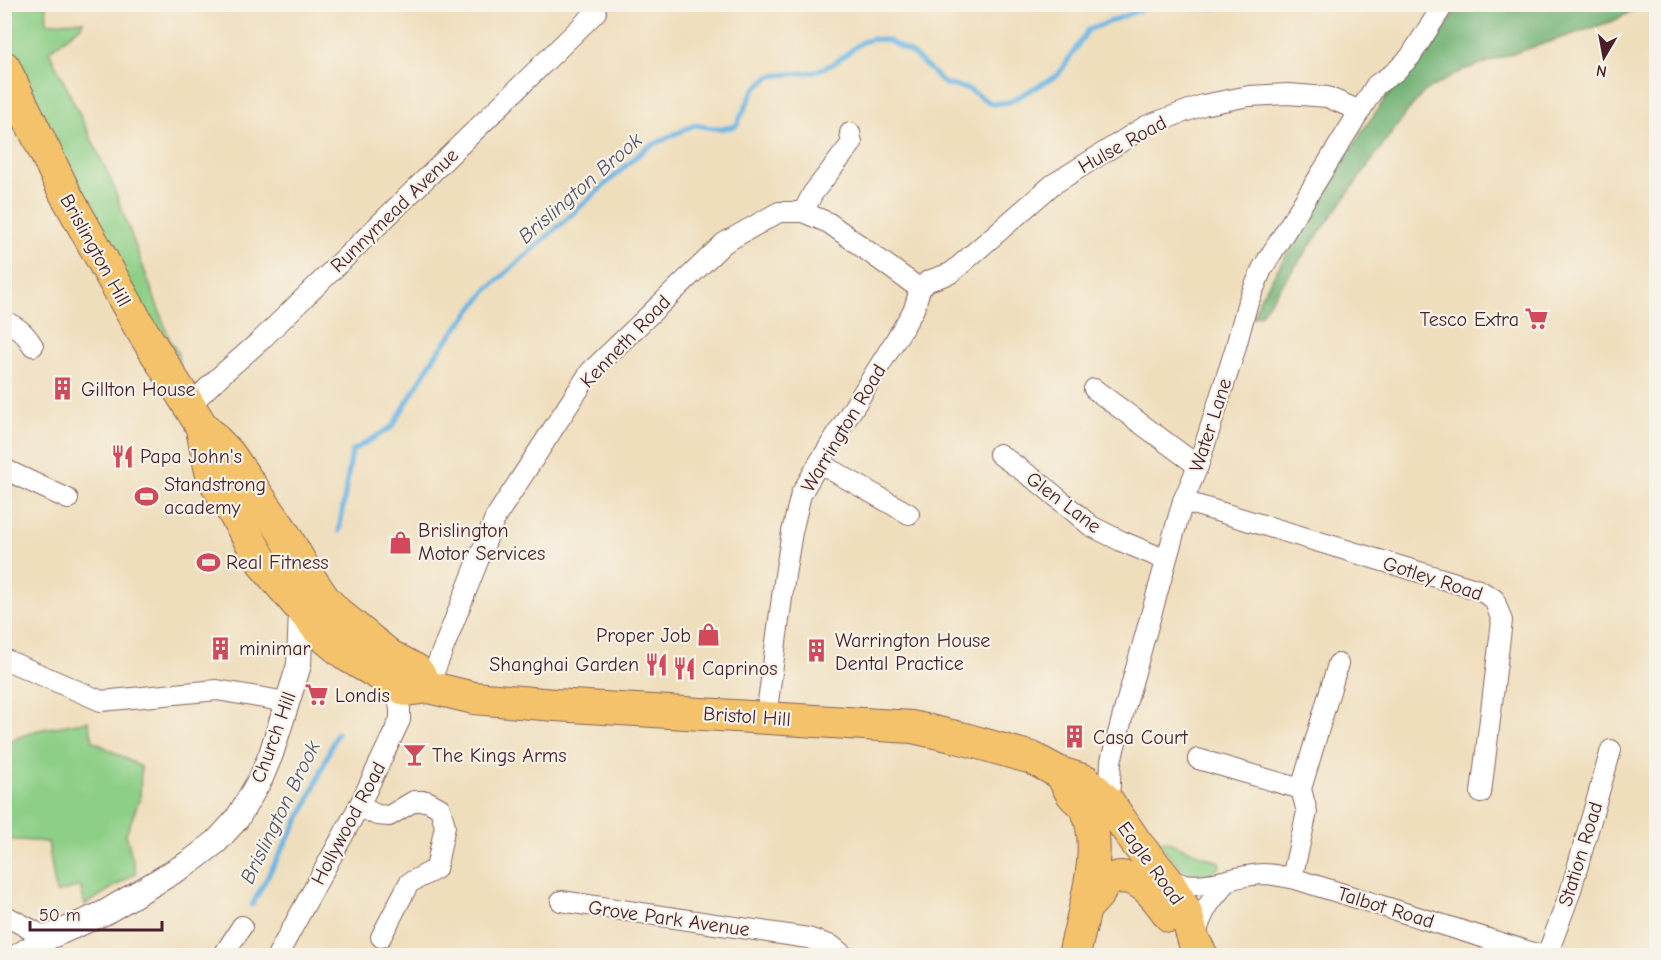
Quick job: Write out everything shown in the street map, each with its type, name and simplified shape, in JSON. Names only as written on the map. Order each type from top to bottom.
[{"type":"highway","name":"Brislington Hill","points":[[7,80],[65,194],[138,324],[195,416],[229,454],[272,516],[307,574],[332,626],[348,656],[406,690],[428,687],[416,670],[332,626],[301,609],[265,566],[212,476],[195,416]]},
{"type":"highway","points":[[249,542],[249,525],[262,515],[272,516]]},
{"type":"highway","name":"Bristol Hill","points":[[428,687],[474,698],[912,727],[1032,758],[1060,773],[1086,781],[1097,800]]},
{"type":"highway","name":"Eagle Road","points":[[1083,910],[1091,880],[1093,846],[1091,822],[1097,800]]},
{"type":"highway","name":"Eagle Road","points":[[1097,800],[1166,879],[1185,910],[1198,948]]},
{"type":"highway","name":"Eagle Road","points":[[1083,910],[1099,893],[1103,884],[1110,879],[1121,876],[1132,878],[1156,896],[1176,924],[1198,948]]},
{"type":"highway","points":[[1074,956],[1083,910]]},
{"type":"street","name":"Water Lane","points":[[1097,800],[1111,761],[1183,501],[1198,466],[1247,305],[1262,269],[1376,85],[1395,72],[1410,57],[1444,4]]},
{"type":"street","name":"Runnymead Avenue","points":[[195,416],[220,376],[260,341],[596,12]]},
{"type":"street","name":"Hulse Road","points":[[920,289],[928,281],[951,273],[1052,184],[1146,126],[1203,105],[1249,96],[1288,94],[1327,97],[1360,111]]},
{"type":"street","points":[[803,212],[813,193],[852,143],[850,133]]},
{"type":"street","name":"Kenneth Road","points":[[428,687],[495,518],[590,372],[724,243],[779,212],[803,212],[829,223],[920,289]]},
{"type":"street","name":"Warrington Road","points":[[766,717],[792,532],[801,494],[903,328],[914,309],[920,289]]},
{"type":"street","points":[[4,321],[26,334],[33,346]]},
{"type":"street","points":[[1094,389],[1198,466]]},
{"type":"street","name":"Glen Lane","points":[[999,454],[1041,484],[1091,526],[1166,560]]},
{"type":"street","points":[[819,463],[909,514]]},
{"type":"street","points":[[4,469],[68,499]]},
{"type":"street","name":"Gotley Road","points":[[1183,501],[1479,590],[1494,599],[1502,621],[1481,794]]},
{"type":"street","name":"Church Hill","points":[[18,956],[47,938],[112,908],[190,862],[216,842],[237,819],[261,778],[271,754],[299,665],[301,609]]},
{"type":"street","name":"Church Hill","points":[[299,665],[332,626]]},
{"type":"street","points":[[4,660],[101,701],[217,690],[287,702]]},
{"type":"street","points":[[1292,878],[1307,812],[1302,789],[1338,664]]},
{"type":"street","name":"Hollywood Road","points":[[277,956],[359,806],[400,720],[396,686]]},
{"type":"street","name":"Station Road","points":[[1543,956],[1550,947],[1569,893],[1611,750]]},
{"type":"street","points":[[1198,759],[1302,789]]},
{"type":"street","points":[[359,806],[377,815],[389,816],[414,801],[427,801],[440,808],[445,826],[436,869],[409,883],[381,938]]},
{"type":"street","name":"Talbot Road","points":[[1166,879],[1182,885],[1196,885],[1266,874],[1292,878],[1543,956]]},
{"type":"street","points":[[1198,948],[1202,914],[1208,903],[1228,881]]},
{"type":"street","name":"Grove Park Avenue","points":[[561,901],[808,938],[832,946],[844,956]]},
{"type":"street","points":[[4,915],[47,938]]},
{"type":"street","points":[[223,956],[242,926]]},
{"type":"green space","points":[[5,5],[46,5],[47,23],[83,21],[81,26],[49,51],[111,180],[170,340],[178,353],[180,371],[105,245],[20,69],[5,30]]},
{"type":"green space","points":[[1460,5],[1644,5],[1613,21],[1463,70],[1425,91],[1407,112],[1260,315],[1253,317],[1260,298],[1365,127],[1391,91],[1427,56]]},
{"type":"green space","points":[[88,721],[93,741],[141,767],[140,798],[126,834],[136,873],[85,905],[80,886],[56,893],[48,842],[5,839],[4,743],[38,730]]},
{"type":"green space","points":[[1161,841],[1219,862],[1220,866],[1215,871],[1194,877],[1187,873],[1159,844]]},
{"type":"waterway","name":"Brislington Brook","points":[[339,531],[352,451],[392,427],[436,354],[488,289],[646,148],[694,125],[720,129],[736,126],[754,90],[770,76],[814,72],[833,64],[862,42],[873,39],[887,40],[913,54],[945,84],[968,89],[992,104],[1009,102],[1058,75],[1088,30],[1155,4]]},
{"type":"waterway","name":"Brislington Brook","points":[[1182,4],[1195,8],[1222,7],[1224,4]]},
{"type":"waterway","name":"Brislington Brook","points":[[252,905],[307,804],[337,733]]},
{"type":"place","name":"Tesco Extra","points":[[1537,319]]},
{"type":"place","name":"Gillton House","points":[[63,389]]},
{"type":"place","name":"Papa John's","points":[[122,456]]},
{"type":"place","name":"Standstrong academy","points":[[146,496]]},
{"type":"place","name":"Brislington Motor Services","points":[[400,542]]},
{"type":"place","name":"Real Fitness","points":[[208,562]]},
{"type":"place","name":"Proper Job","points":[[709,635]]},
{"type":"place","name":"minimar","points":[[221,648]]},
{"type":"place","name":"Warrington House Dental Practice","points":[[817,651]]},
{"type":"place","name":"Shanghai Garden","points":[[657,664]]},
{"type":"place","name":"Caprinos","points":[[684,668]]},
{"type":"place","name":"Londis","points":[[317,695]]},
{"type":"place","name":"Casa Court","points":[[1075,737]]},
{"type":"place","name":"The Kings Arms","points":[[414,755]]}]
